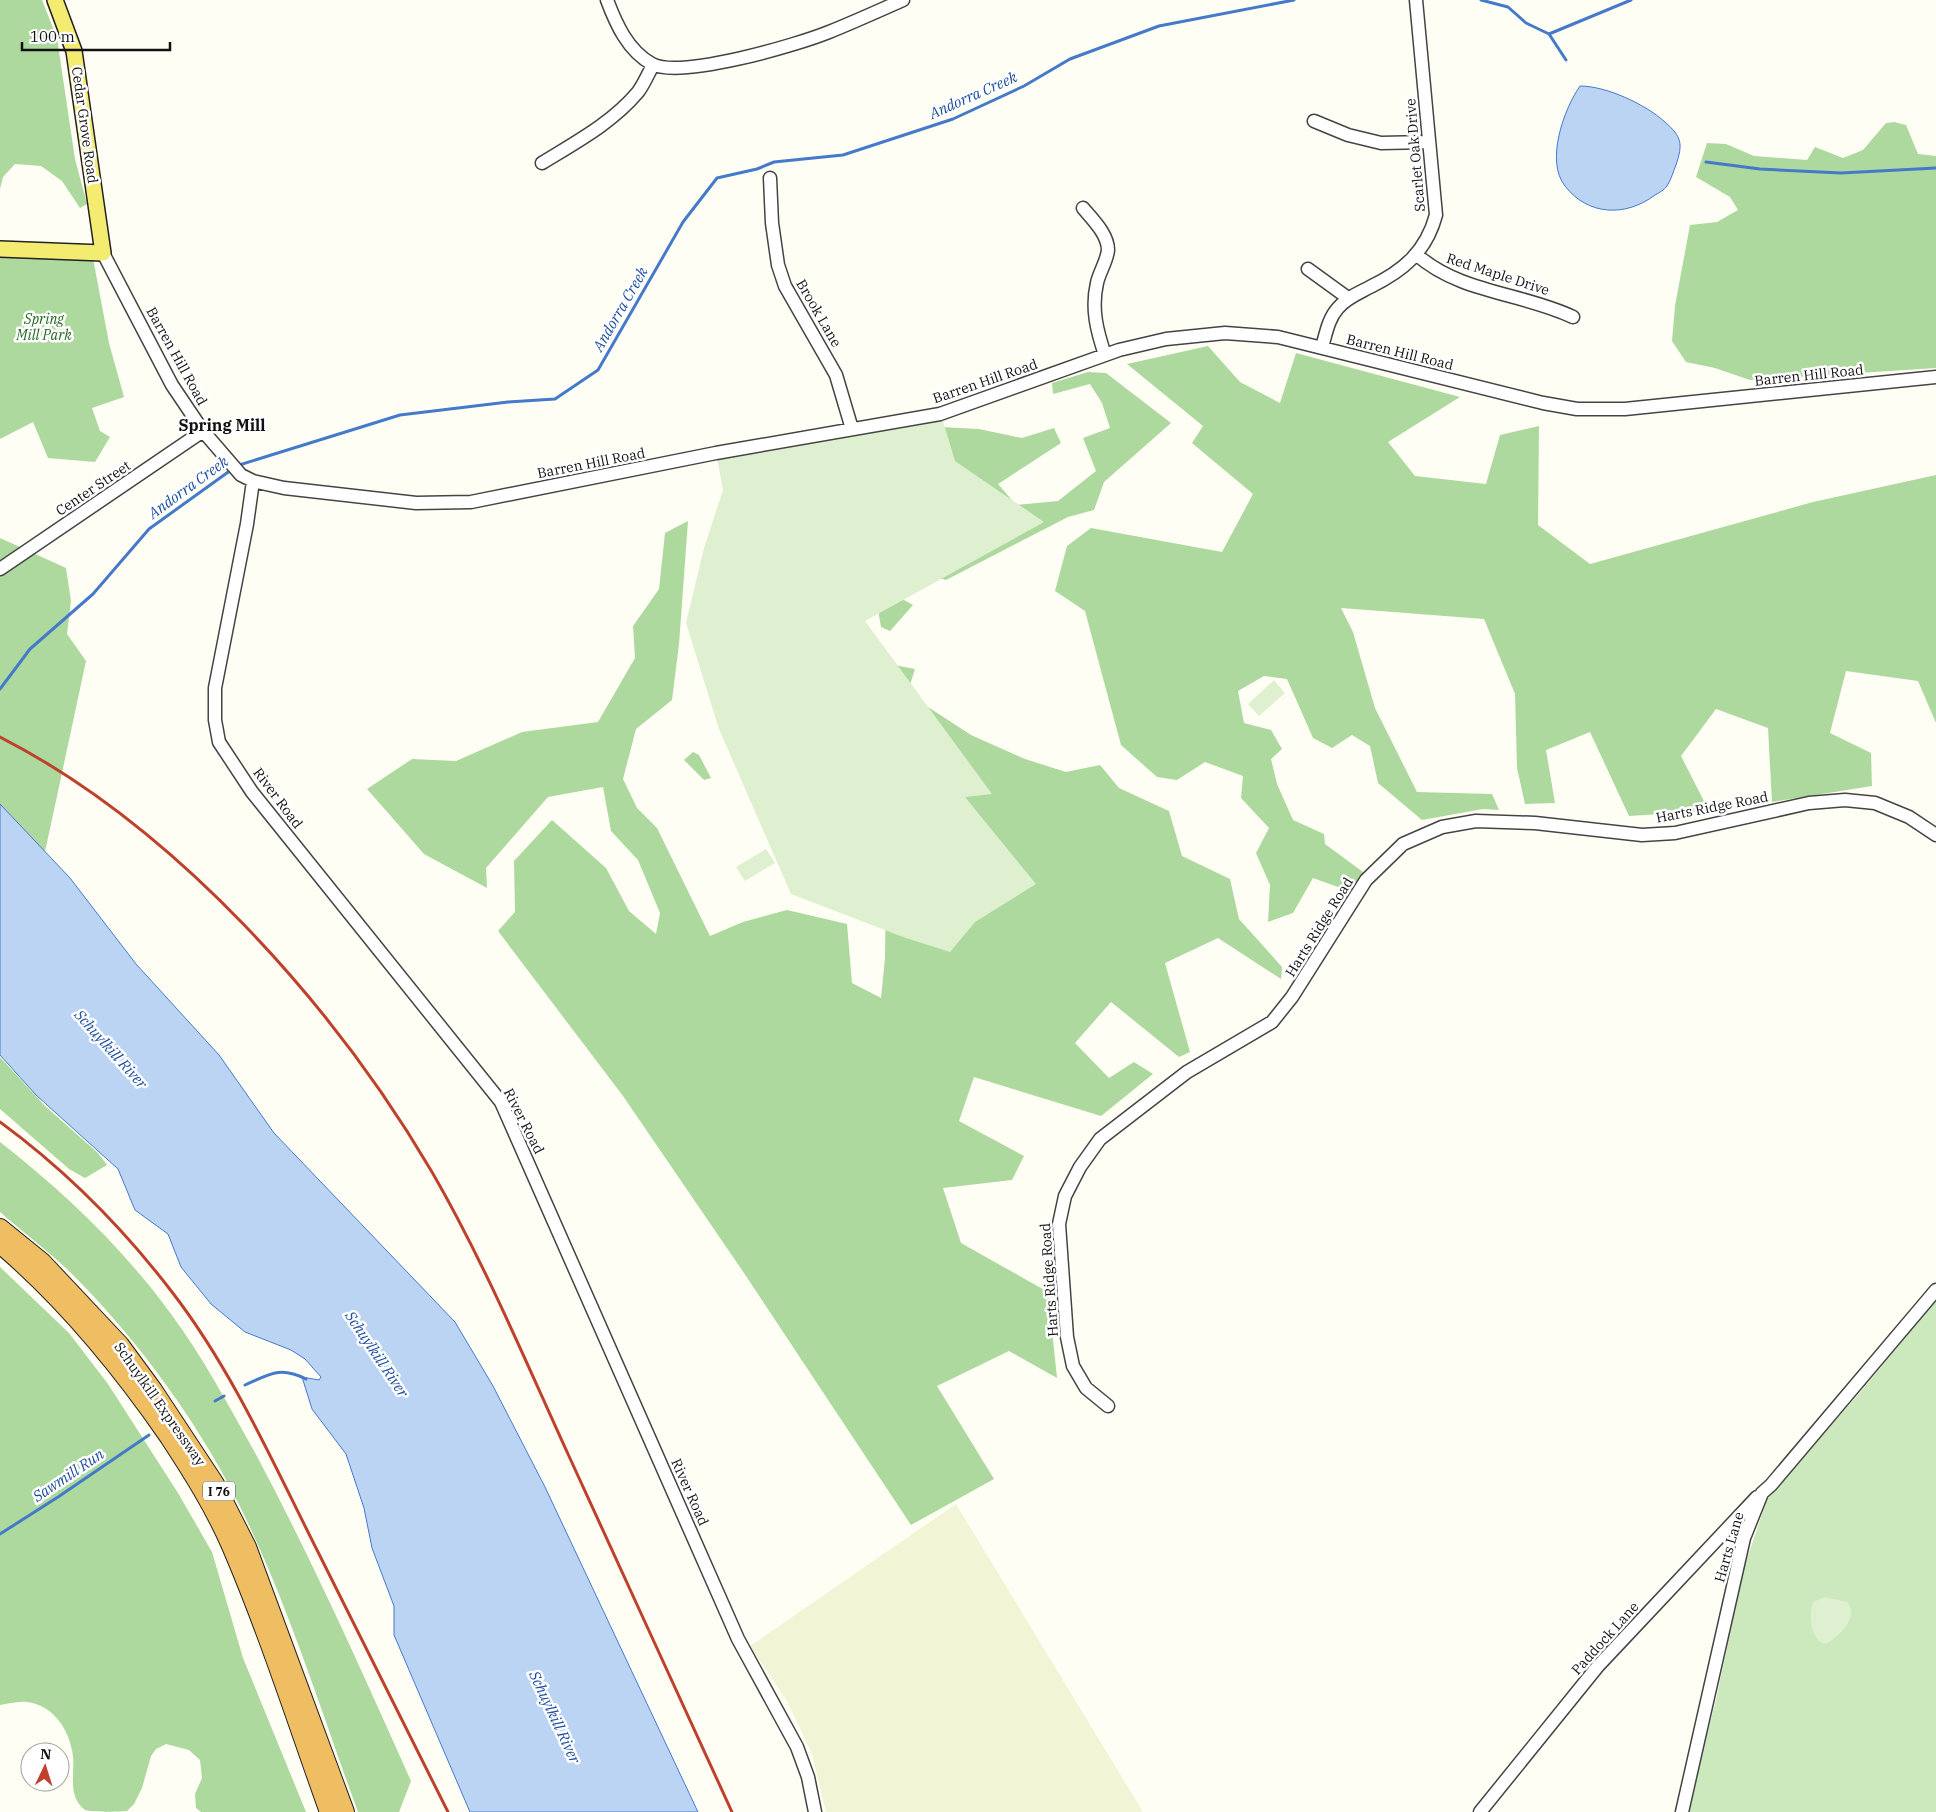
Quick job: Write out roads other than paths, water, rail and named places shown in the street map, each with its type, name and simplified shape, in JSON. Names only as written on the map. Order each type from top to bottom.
[{"type":"highway","name":"Schuylkill Expressway","points":[[0,1228],[42,1262],[120,1344],[215,1484],[247,1547],[345,1812]]},
{"type":"highway","name":"Schuylkill Expressway","points":[[0,1244],[38,1277],[111,1358],[140,1395],[203,1490],[231,1545],[329,1812]]},
{"type":"main road","name":"Cedar Grove Road","points":[[55,0],[74,51],[103,253]]},
{"type":"main road","points":[[0,249],[103,253]]},
{"type":"street","points":[[607,0],[617,25],[634,50],[653,65],[684,68],[727,62],[828,33],[902,0]]},
{"type":"street","name":"Scarlet Oak Drive","points":[[1322,348],[1333,315],[1348,298],[1396,274],[1417,255],[1436,215],[1416,3]]},
{"type":"street","points":[[542,163],[592,133],[619,111],[639,91],[653,65]]},
{"type":"street","points":[[1314,121],[1348,135],[1381,143],[1428,142]]},
{"type":"street","name":"Brook Lane","points":[[770,178],[772,223],[780,272],[785,286],[836,375],[852,429]]},
{"type":"street","points":[[1082,208],[1101,229],[1108,249],[1097,284],[1095,306],[1095,326],[1105,355]]},
{"type":"street","name":"Barren Hill Road","points":[[103,253],[172,385],[203,432],[241,475],[253,481],[284,488],[416,503],[460,504],[950,411],[1105,355],[1166,339],[1225,333],[1268,335],[1543,403],[1599,410],[1936,377]]},
{"type":"street","name":"Red Maple Drive","points":[[1417,255],[1430,267],[1450,278],[1553,307],[1573,317]]},
{"type":"street","points":[[1308,269],[1348,298]]},
{"type":"street","name":"Center Street","points":[[0,569],[203,432]]},
{"type":"street","name":"River Road","points":[[253,481],[248,524],[215,688],[215,720],[219,742],[252,792],[501,1102],[738,1639],[797,1747],[808,1777],[815,1812]]},
{"type":"street","name":"Harts Ridge Road","points":[[1108,1406],[1086,1388],[1073,1366],[1067,1337],[1059,1224],[1069,1188],[1080,1167],[1100,1139],[1187,1072],[1272,1022],[1292,997],[1366,880],[1403,844],[1442,827],[1476,821],[1535,823],[1642,835],[1675,833],[1809,803],[1845,800],[1875,803],[1908,817],[1936,835]]},
{"type":"street","name":"Harts Lane","points":[[1682,1812],[1744,1538],[1762,1493],[1830,1417],[1936,1290]]},
{"type":"street","name":"Paddock Lane","points":[[1480,1812],[1598,1666],[1762,1493]]},
{"type":"water","points":[[1580,86],[1601,89],[1625,97],[1657,115],[1675,132],[1680,141],[1680,152],[1671,179],[1663,190],[1632,207],[1608,210],[1596,208],[1585,203],[1574,196],[1565,186],[1559,175],[1557,163],[1559,135],[1568,108]]},
{"type":"water","name":"Schuylkill River","points":[[0,804],[70,878],[136,964],[219,1055],[274,1133],[455,1322],[493,1386],[545,1487],[698,1812],[470,1812],[394,1635],[394,1606],[372,1548],[364,1508],[346,1454],[312,1409],[302,1377],[319,1380],[321,1377],[305,1359],[291,1350],[245,1332],[211,1304],[181,1267],[168,1234],[135,1210],[118,1169],[36,1095],[0,1055]]},
{"type":"waterway","name":"Andorra Creek","points":[[236,466],[400,415],[508,402],[555,399],[598,370],[683,222],[717,178],[757,169],[774,162],[843,155],[953,119],[1024,86],[1070,59],[1159,26],[1294,0]]},
{"type":"waterway","name":"Andorra Creek","points":[[1481,0],[1508,7],[1526,23],[1549,34],[1631,0]]},
{"type":"waterway","points":[[1549,34],[1566,60]]},
{"type":"waterway","points":[[1706,162],[1760,169],[1841,173],[1936,168]]},
{"type":"waterway","name":"Andorra Creek","points":[[0,689],[30,649],[93,594],[149,529],[231,470]]},
{"type":"waterway","name":"Sawmill Run","points":[[245,1385],[268,1375],[282,1372],[306,1379]]},
{"type":"waterway","name":"Sawmill Run","points":[[215,1401],[224,1396]]},
{"type":"waterway","name":"Sawmill Run","points":[[0,1534],[149,1435]]},
{"type":"railway","points":[[0,737],[64,774],[127,819],[187,870],[244,925],[298,984],[348,1046],[392,1109],[432,1172],[487,1276],[732,1812]]},
{"type":"railway","points":[[0,1122],[47,1159],[113,1222],[153,1268],[194,1322],[252,1419],[448,1812]]},
{"type":"district","name":"Spring Mill","points":[[222,425]]},
{"type":"park label","name":"Spring Mill Park","points":[[44,328]]}]
